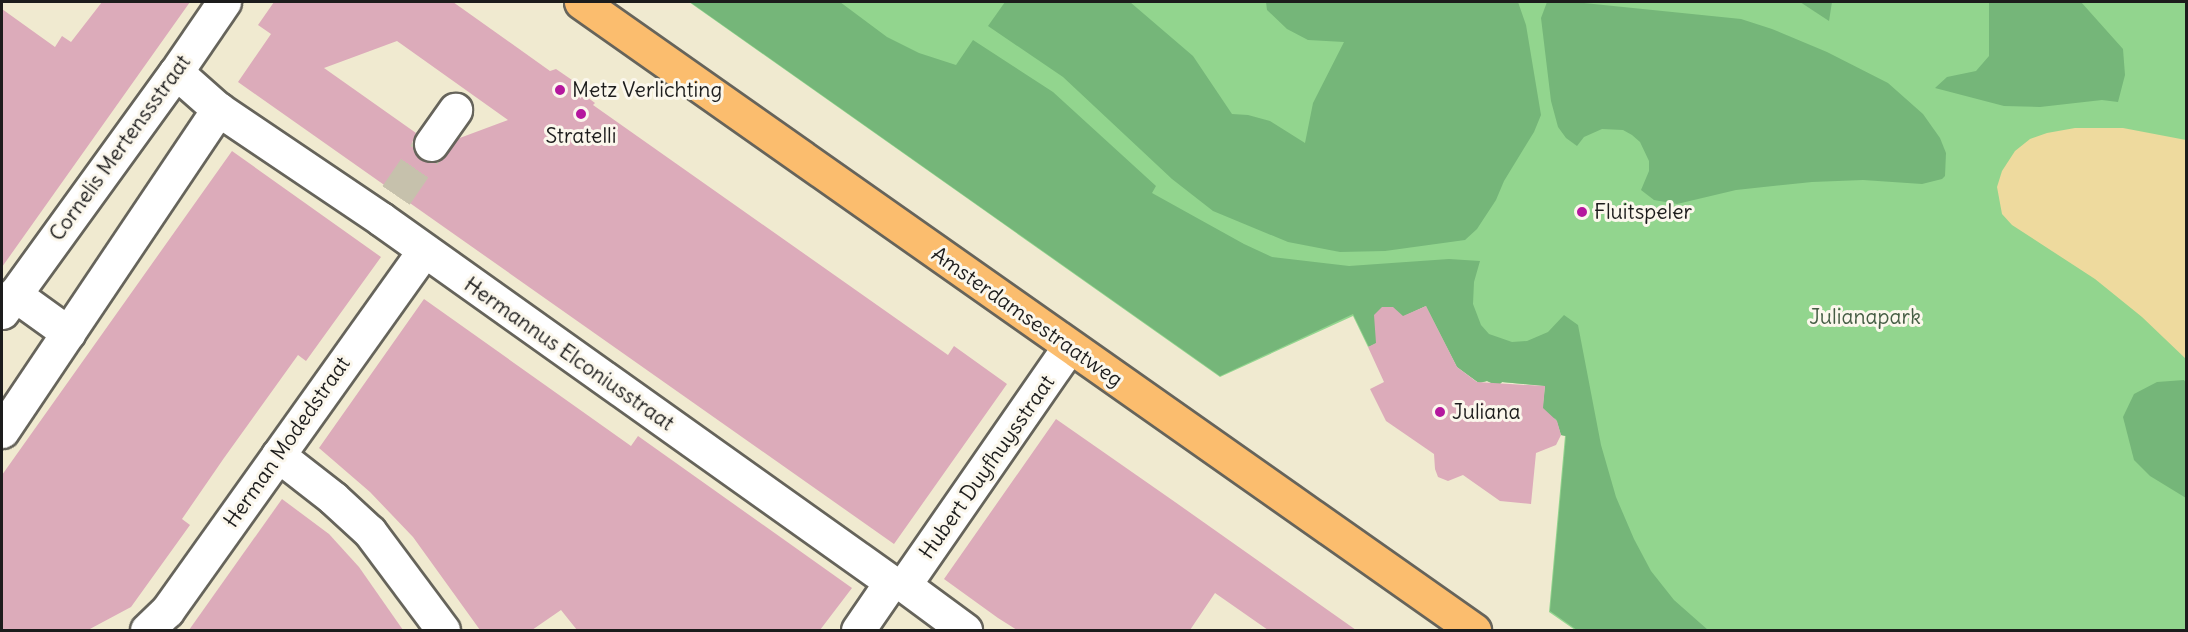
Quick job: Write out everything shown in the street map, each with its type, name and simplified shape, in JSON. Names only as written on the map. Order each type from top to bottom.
[{"type":"main road","name":"Amsterdamsestraatweg","points":[[581,2],[1474,630]]},
{"type":"street","name":"Cornelis Mertenssstraat","points":[[68,333],[8,303],[176,72],[224,2]]},
{"type":"street","name":"Hermannus Elconiusstraat","points":[[176,72],[218,109],[388,207],[424,251],[965,630]]},
{"type":"street","points":[[2,431],[218,109]]},
{"type":"street","points":[[431,144],[455,110]]},
{"type":"street","name":"Herman Modedstraat","points":[[147,630],[167,611],[424,251]]},
{"type":"street","name":"Hubert Duyfhuysstraat","points":[[858,630],[897,584],[1069,347]]},
{"type":"street","points":[[278,454],[333,498],[370,532],[443,630]]},
{"type":"green space","name":"Julianapark","points":[[689,2],[2186,2],[2186,630],[1575,630],[1549,612],[1565,436],[1561,435],[1557,421],[1542,414],[1545,386],[1502,382],[1498,386],[1487,381],[1479,383],[1457,367],[1425,306],[1402,317],[1393,335],[1368,347],[1353,316],[1220,377]]},
{"type":"green space","points":[[690,2],[840,2],[887,37],[919,53],[956,65],[973,40],[1053,92],[1156,186],[1152,193],[1272,257],[1349,266],[1449,259],[1480,261],[1474,282],[1473,304],[1481,325],[1489,334],[1512,342],[1527,341],[1548,332],[1564,315],[1578,325],[1601,445],[1616,497],[1651,571],[1674,600],[1708,630],[1577,630],[1550,611],[1566,436],[1561,435],[1556,419],[1542,414],[1545,386],[1502,382],[1498,386],[1487,381],[1479,383],[1457,367],[1426,306],[1402,317],[1393,335],[1369,347],[1353,314],[1220,376]]},
{"type":"green space","points":[[1005,2],[1130,2],[1193,56],[1232,114],[1248,115],[1270,121],[1305,143],[1313,103],[1344,42],[1308,40],[1287,29],[1267,10],[1266,2],[1518,2],[1526,25],[1541,115],[1534,132],[1504,181],[1496,200],[1477,229],[1465,240],[1385,251],[1340,252],[1288,242],[1213,211],[1172,179],[1063,77],[988,26]]},
{"type":"green space","points":[[1547,2],[1574,2],[1741,19],[1827,52],[1888,83],[1923,114],[1940,138],[1946,153],[1945,176],[1942,179],[1922,184],[1863,180],[1812,182],[1736,190],[1677,204],[1654,200],[1641,190],[1649,171],[1649,161],[1640,142],[1632,135],[1623,130],[1602,129],[1584,137],[1577,146],[1566,138],[1558,127],[1551,101],[1541,18]]},
{"type":"green space","points":[[1800,2],[1832,2],[1829,21]]},
{"type":"green space","points":[[1989,2],[2081,2],[2123,49],[2125,75],[2118,102],[2102,100],[2040,107],[2004,106],[1935,88],[1947,77],[1976,71],[1989,56]]},
{"type":"green space","points":[[2184,380],[2186,383],[2186,498],[2150,476],[2134,460],[2123,417],[2134,394],[2157,382]]},
{"type":"sand","points":[[2075,128],[2123,128],[2186,140],[2186,359],[2142,317],[2095,279],[2012,225],[2002,214],[1997,187],[2002,171],[2015,151],[2030,139]]},
{"type":"building","points":[[102,2],[190,2],[2,267],[2,9],[55,47],[62,36],[71,42]]},
{"type":"building","points":[[274,2],[453,2],[550,71],[556,69],[588,91],[587,97],[595,103],[593,105],[948,355],[954,346],[1007,384],[894,544],[238,82],[271,34],[258,25]],"holes":[[[397,41],[508,120],[457,139],[438,161],[429,163],[420,159],[414,152],[412,143],[416,133],[324,68]]]},
{"type":"building","points":[[232,151],[381,257],[306,361],[298,355],[224,458],[182,519],[190,525],[131,607],[88,630],[2,630],[2,475]]},
{"type":"building","points":[[424,299],[631,446],[638,436],[852,588],[820,630],[577,630],[561,610],[532,630],[480,630],[413,537],[370,492],[319,448]]},
{"type":"building","points":[[1426,306],[1457,367],[1477,382],[1545,386],[1543,408],[1557,421],[1561,435],[1556,445],[1536,453],[1531,504],[1500,501],[1463,475],[1448,481],[1438,477],[1434,454],[1386,421],[1370,389],[1384,382],[1368,347],[1376,343],[1374,315],[1382,307],[1393,307],[1403,316]]},
{"type":"building","points":[[1056,419],[1356,630],[1268,630],[1215,593],[1190,630],[1017,630],[998,618],[944,579]]},
{"type":"building","points":[[282,499],[329,534],[359,567],[403,630],[189,630]]},
{"type":"tunnel","points":[[396,195],[431,144]]},
{"type":"place","name":"Metz Verlichting","points":[[560,90]]},
{"type":"place","name":"Stratelli","points":[[581,114]]},
{"type":"place","name":"Fluitspeler","points":[[1582,212]]},
{"type":"place","name":"Juliana","points":[[1440,412]]}]
